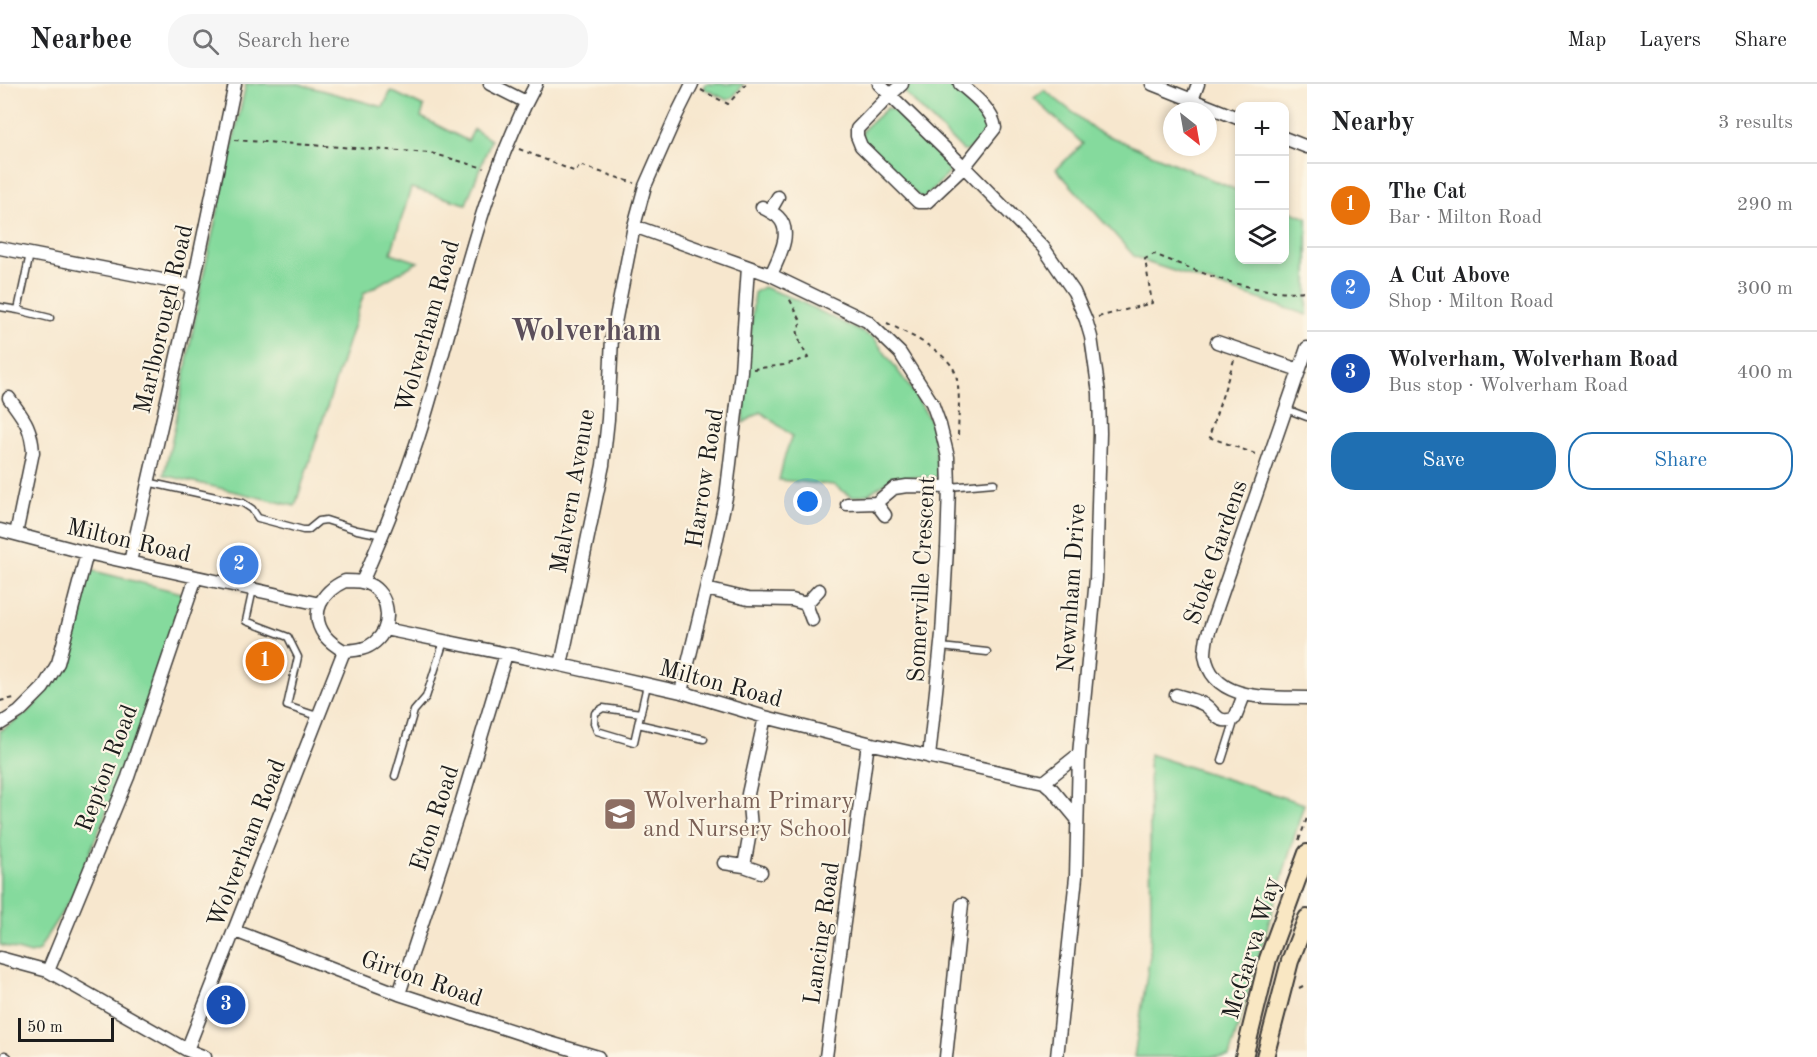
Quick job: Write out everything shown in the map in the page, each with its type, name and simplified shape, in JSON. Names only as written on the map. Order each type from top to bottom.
[{"type":"street","name":"Marlborough Road","points":[[130,562],[193,286],[235,84]]},
{"type":"street","points":[[490,84],[526,102]]},
{"type":"street","name":"Wolverham Road","points":[[362,582],[383,535],[424,417],[481,216],[508,145],[536,84]]},
{"type":"street","name":"Newnham Drive","points":[[879,84],[1043,247],[1074,292],[1091,338],[1099,393],[1100,433],[1096,579],[1079,754],[1076,877],[1057,1057]]},
{"type":"street","points":[[902,84],[857,129],[857,136],[861,146],[918,202],[927,202],[964,167],[995,128],[994,119],[960,84]]},
{"type":"street","points":[[1152,84],[1235,117]]},
{"type":"street","points":[[1192,100],[1198,84]]},
{"type":"street","name":"Malvern Avenue","points":[[561,665],[603,465],[612,338],[634,226],[645,186],[692,85]]},
{"type":"street","points":[[1289,140],[1307,147]]},
{"type":"street","points":[[771,274],[780,254],[785,228],[780,220],[766,209],[778,197]]},
{"type":"street","name":"Somerville Crescent","points":[[634,226],[771,274],[867,321],[900,353],[932,403],[948,457],[949,487],[941,647],[929,757]]},
{"type":"street","points":[[0,248],[193,286]]},
{"type":"street","name":"Harrow Road","points":[[681,692],[726,497],[741,371],[748,267]]},
{"type":"street","points":[[1217,342],[1299,370]]},
{"type":"street","name":"Stoke Gardens","points":[[1307,348],[1207,637],[1205,655],[1210,672],[1225,686],[1244,695],[1307,698]]},
{"type":"street","points":[[9,398],[28,425],[33,452],[16,534]]},
{"type":"street","points":[[847,504],[876,503],[894,488],[949,487]]},
{"type":"street","points":[[876,503],[885,515]]},
{"type":"street","name":"Milton Road","points":[[0,530],[87,553],[320,603]]},
{"type":"street","points":[[0,724],[18,712],[43,688],[58,663],[87,553]]},
{"type":"street","name":"Repton Road","points":[[48,972],[128,777],[196,577]]},
{"type":"street","points":[[345,581],[362,582],[373,587],[385,601],[388,612],[385,629],[375,642],[365,648],[344,651],[330,642],[323,633],[319,622],[320,603],[334,586],[345,581]]},
{"type":"street","points":[[706,590],[747,600],[792,600],[806,604]]},
{"type":"street","points":[[806,604],[819,590]]},
{"type":"street","points":[[806,604],[812,620]]},
{"type":"street","name":"Milton Road","points":[[385,629],[647,684],[868,743],[1044,782]]},
{"type":"street","name":"Wolverham Road","points":[[186,1054],[344,651]]},
{"type":"street","name":"Eton Road","points":[[399,994],[458,814],[506,654]]},
{"type":"street","points":[[1176,695],[1208,706],[1212,714],[1230,721],[1235,718],[1244,695]]},
{"type":"street","points":[[744,866],[751,827],[748,794],[765,717]]},
{"type":"street","name":"Lancing Road","points":[[826,1057],[868,743]]},
{"type":"street","points":[[1077,819],[1044,782],[1079,754]]},
{"type":"street","name":"McGarva Way","points":[[1244,1057],[1268,959],[1307,853]]},
{"type":"street","points":[[724,863],[744,866],[761,872]]},
{"type":"street","points":[[946,1057],[962,903]]},
{"type":"street","name":"McGarva Way","points":[[1264,1057],[1290,961],[1307,918]]},
{"type":"street","name":"Girton Road","points":[[235,931],[399,994],[598,1057]]},
{"type":"street","points":[[0,958],[48,972],[186,1054],[205,1057]]},
{"type":"lane","points":[[18,310],[30,254]]},
{"type":"lane","points":[[0,307],[50,318]]},
{"type":"lane","points":[[1286,409],[1307,417]]},
{"type":"lane","points":[[147,482],[243,503],[252,508],[258,518],[303,530],[308,530],[319,521],[326,520],[383,535]]},
{"type":"lane","points":[[949,487],[994,483]]},
{"type":"lane","points":[[254,590],[246,621],[288,637],[298,657],[287,706],[317,716]]},
{"type":"lane","points":[[395,776],[414,711],[426,697],[444,641]]},
{"type":"lane","points":[[941,647],[987,652]]},
{"type":"lane","points":[[640,713],[603,708],[595,712],[594,723],[597,731],[634,742],[647,684]]},
{"type":"lane","points":[[1222,760],[1235,718]]},
{"type":"lane","points":[[638,724],[704,739]]},
{"type":"path","points":[[692,85],[728,104],[746,84]]},
{"type":"path","points":[[222,140],[431,153],[498,172]]},
{"type":"path","points":[[508,145],[576,172],[579,165],[645,186]]},
{"type":"path","points":[[1086,320],[1152,303],[1145,259],[1154,254],[1214,278],[1274,292],[1307,291]]},
{"type":"path","points":[[741,371],[784,365],[808,358],[800,343],[797,329],[802,322],[788,296],[789,284]]},
{"type":"path","points":[[867,321],[885,322],[920,341],[947,359],[952,366],[956,373],[958,392],[958,444],[945,446]]},
{"type":"path","points":[[1237,349],[1209,437],[1269,459]]},
{"type":"path","points":[[1293,991],[1307,984]]},
{"type":"green space","points":[[246,84],[299,84],[383,107],[391,91],[424,107],[421,117],[468,141],[474,129],[491,140],[466,204],[411,188],[391,253],[418,262],[364,293],[295,506],[164,475],[201,286]]},
{"type":"green space","points":[[705,84],[744,84],[732,98],[727,100],[703,88]]},
{"type":"green space","points":[[909,84],[952,84],[989,120],[990,126],[979,142],[967,151],[963,151],[905,93]]},
{"type":"green space","points":[[1044,90],[1097,131],[1235,189],[1235,264],[1289,264],[1289,211],[1307,218],[1307,315],[1134,256],[1056,169],[1083,144],[1034,98]]},
{"type":"green space","points":[[887,108],[896,110],[950,164],[950,171],[923,198],[918,196],[861,138],[863,130]]},
{"type":"green space","points":[[763,287],[795,299],[874,338],[914,393],[930,420],[935,441],[938,477],[906,477],[888,481],[868,494],[852,497],[834,485],[779,480],[792,436],[761,412],[743,423],[754,293]]},
{"type":"green space","points":[[90,570],[182,593],[156,688],[72,897],[39,951],[31,954],[0,945],[0,731],[32,708],[58,675]]},
{"type":"green space","points":[[1149,754],[1304,804],[1229,1057],[1134,1057],[1150,955]]},
{"type":"place","name":"A Cut Above","points":[[239,565]]},
{"type":"place","name":"The Cat","points":[[265,661]]},
{"type":"place","name":"Wolverham Primary and Nursery School","points":[[620,814]]},
{"type":"place","name":"Wolverham, Wolverham Road","points":[[226,1005]]},
{"type":"district","name":"Wolverham","points":[[586,330]]}]
